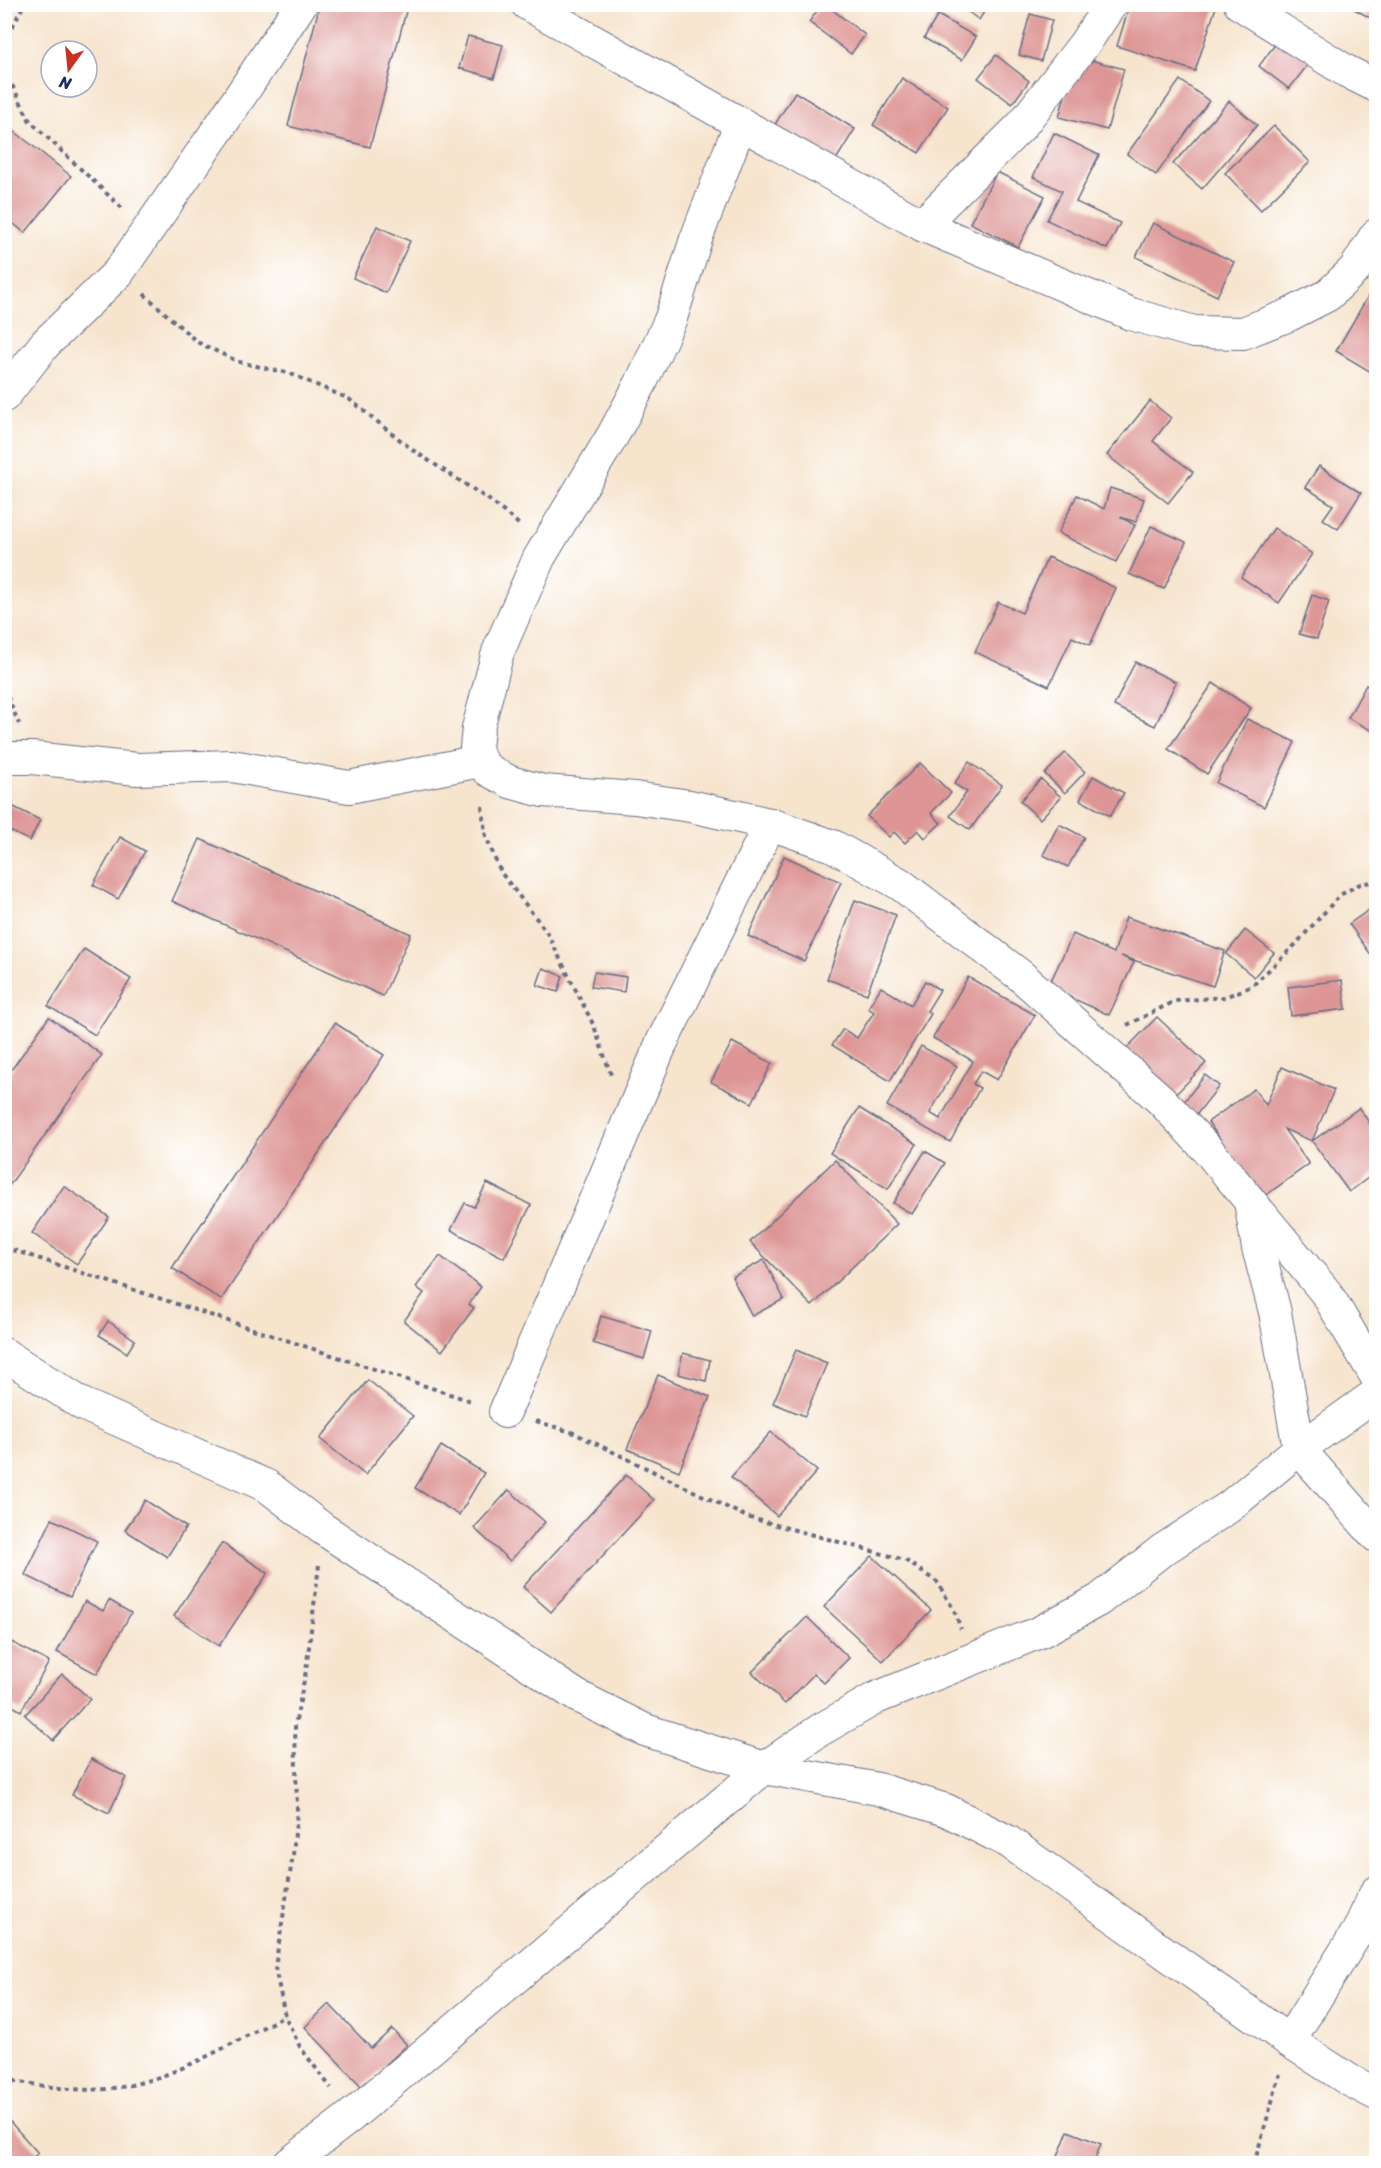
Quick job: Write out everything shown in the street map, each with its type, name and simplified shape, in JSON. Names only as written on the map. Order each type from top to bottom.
[{"type":"street","points":[[4,396],[45,344],[118,273],[219,128],[301,4]]},
{"type":"street","points":[[527,4],[922,225],[1131,314],[1194,332],[1243,333],[1289,315],[1328,295],[1355,269],[1377,236]]},
{"type":"street","points":[[922,225],[1022,125],[1112,4]]},
{"type":"street","points":[[1240,4],[1346,71],[1377,86]]},
{"type":"street","points":[[740,124],[696,240],[671,318],[614,435],[539,558],[498,652],[478,728],[476,748],[484,766],[510,782],[543,791],[635,798],[690,806],[770,824],[833,846],[900,884],[1021,976],[1161,1100],[1249,1198],[1327,1294],[1377,1376]]},
{"type":"street","points":[[4,758],[32,758],[137,769],[232,765],[349,787],[484,766]]},
{"type":"street","points":[[505,1412],[662,1042],[770,824]]},
{"type":"street","points":[[1249,1198],[1258,1248],[1275,1312],[1299,1449],[1377,1536]]},
{"type":"street","points":[[4,1354],[82,1404],[267,1486],[323,1529],[577,1696],[645,1730],[764,1768],[878,1789],[946,1810],[1009,1842],[1289,2041],[1349,2080],[1377,2094]]},
{"type":"street","points":[[289,2163],[351,2116],[764,1768],[820,1730],[876,1698],[1040,1632],[1099,1600],[1161,1551],[1229,1507],[1299,1449],[1377,1394]]},
{"type":"street","points":[[1289,2041],[1358,1931],[1377,1892]]},
{"type":"path","points":[[4,43],[24,4]]},
{"type":"path","points":[[4,69],[30,121],[123,209],[120,220]]},
{"type":"path","points":[[118,273],[153,301],[197,342],[239,362],[291,374],[350,399],[414,451],[488,500],[526,531],[539,558]]},
{"type":"path","points":[[484,766],[482,806],[485,833],[495,859],[502,874],[546,931],[594,1026],[627,1124]]},
{"type":"path","points":[[1096,1042],[1175,1001],[1225,997],[1252,986],[1295,945],[1340,895],[1360,884],[1377,882]]},
{"type":"path","points":[[323,1529],[306,1671],[295,1725],[296,1822],[275,1967],[285,2016],[300,2047],[351,2116]]},
{"type":"path","points":[[4,2079],[57,2088],[104,2089],[143,2083],[179,2069],[285,2016]]},
{"type":"path","points":[[1254,2163],[1261,2146],[1289,2041]]},
{"type":"building","points":[[320,4],[408,4],[370,147],[288,126]]},
{"type":"building","points":[[822,4],[865,35],[851,54],[809,22]]},
{"type":"building","points":[[958,4],[989,4],[979,20]]},
{"type":"building","points":[[1130,4],[1217,4],[1195,71],[1117,46]]},
{"type":"building","points":[[1345,4],[1376,4],[1376,21]]},
{"type":"building","points":[[1030,14],[1052,20],[1041,61],[1019,55]]},
{"type":"building","points":[[938,15],[976,37],[962,60],[924,38]]},
{"type":"building","points":[[468,36],[503,45],[494,78],[459,68]]},
{"type":"building","points":[[1279,39],[1310,62],[1289,89],[1259,66]]},
{"type":"building","points":[[996,55],[1029,81],[1012,104],[978,78]]},
{"type":"building","points":[[1076,56],[1124,69],[1107,130],[1059,117]]},
{"type":"building","points":[[902,78],[948,107],[919,153],[873,125]]},
{"type":"building","points":[[1180,80],[1209,101],[1156,175],[1127,154]]},
{"type":"building","points":[[795,92],[855,129],[834,163],[774,126]]},
{"type":"building","points":[[1229,101],[1257,125],[1202,189],[1173,164]]},
{"type":"building","points":[[5,124],[71,176],[25,233],[4,216]]},
{"type":"building","points":[[1274,126],[1310,162],[1261,210],[1225,173]]},
{"type":"building","points":[[1054,133],[1099,155],[1076,202],[1120,223],[1107,249],[1047,220],[1062,191],[1033,177]]},
{"type":"building","points":[[997,172],[1045,196],[1018,247],[970,223]]},
{"type":"building","points":[[1153,223],[1234,262],[1217,296],[1136,257]]},
{"type":"building","points":[[377,226],[410,241],[386,293],[353,278]]},
{"type":"building","points":[[1374,286],[1376,287],[1376,375],[1336,351]]},
{"type":"building","points":[[1150,401],[1171,418],[1153,441],[1193,472],[1168,503],[1107,455]]},
{"type":"building","points":[[1319,466],[1361,493],[1338,529],[1323,519],[1333,505],[1305,487]]},
{"type":"building","points":[[1110,488],[1144,499],[1136,522],[1120,517],[1135,525],[1116,562],[1058,533],[1077,495],[1104,509]]},
{"type":"building","points":[[1151,526],[1186,542],[1164,589],[1129,574]]},
{"type":"building","points":[[1274,528],[1312,554],[1279,603],[1241,577]]},
{"type":"building","points":[[1048,557],[1116,588],[1090,645],[1072,637],[1049,686],[975,652],[998,602],[1022,613]]},
{"type":"building","points":[[1312,595],[1329,601],[1317,639],[1299,634]]},
{"type":"building","points":[[1135,662],[1176,682],[1155,726],[1114,706]]},
{"type":"building","points":[[1213,683],[1251,708],[1207,774],[1168,749]]},
{"type":"building","points":[[1366,685],[1376,691],[1376,733],[1348,718]]},
{"type":"building","points":[[1247,719],[1295,742],[1264,807],[1216,783]]},
{"type":"building","points":[[1065,753],[1085,772],[1065,793],[1045,774]]},
{"type":"building","points":[[969,762],[1002,785],[970,830],[950,816],[967,792],[954,784]]},
{"type":"building","points":[[920,763],[951,793],[931,813],[941,823],[925,838],[918,830],[905,843],[894,832],[889,837],[867,816]]},
{"type":"building","points":[[1093,776],[1124,793],[1110,816],[1080,800]]},
{"type":"building","points":[[1041,779],[1061,797],[1040,819],[1020,801]]},
{"type":"building","points":[[4,802],[40,820],[30,841],[4,828]]},
{"type":"building","points":[[1059,824],[1084,837],[1068,867],[1043,855]]},
{"type":"building","points":[[120,837],[145,851],[118,899],[93,885]]},
{"type":"building","points":[[200,839],[411,934],[383,996],[172,901]]},
{"type":"building","points":[[784,856],[841,882],[804,961],[748,936]]},
{"type":"building","points":[[855,900],[896,915],[867,994],[827,979]]},
{"type":"building","points":[[1376,905],[1376,962],[1349,924]]},
{"type":"building","points":[[1126,917],[1225,951],[1213,986],[1121,956],[1134,962],[1109,1015],[1048,987],[1073,934],[1114,953]]},
{"type":"building","points":[[1245,930],[1274,953],[1254,977],[1226,954]]},
{"type":"building","points":[[84,949],[131,979],[95,1035],[48,1006]]},
{"type":"building","points":[[543,968],[563,976],[558,992],[537,985]]},
{"type":"building","points":[[594,972],[626,977],[624,992],[591,987]]},
{"type":"building","points":[[968,977],[1035,1015],[997,1080],[981,1071],[973,1084],[980,1088],[950,1142],[887,1106],[921,1046],[957,1066],[930,1113],[940,1119],[973,1061],[933,1038]]},
{"type":"building","points":[[1342,980],[1346,1009],[1291,1016],[1288,987]]},
{"type":"building","points":[[925,981],[940,990],[927,1011],[931,1014],[890,1081],[832,1045],[843,1029],[857,1038],[874,1012],[868,1008],[881,987],[911,1005]]},
{"type":"building","points":[[49,1017],[102,1055],[4,1193],[4,1080]]},
{"type":"building","points":[[1157,1017],[1206,1063],[1174,1096],[1125,1050]]},
{"type":"building","points":[[335,1023],[384,1055],[221,1300],[172,1268]]},
{"type":"building","points":[[732,1042],[772,1063],[752,1103],[711,1082]]},
{"type":"building","points":[[1282,1067],[1334,1090],[1312,1141],[1284,1129],[1309,1164],[1262,1198],[1208,1122],[1254,1089],[1266,1105]]},
{"type":"building","points":[[1205,1075],[1219,1086],[1197,1114],[1183,1103]]},
{"type":"building","points":[[859,1108],[917,1144],[888,1189],[830,1153]]},
{"type":"building","points":[[1359,1108],[1376,1132],[1376,1172],[1349,1192],[1312,1141]]},
{"type":"building","points":[[925,1151],[945,1163],[912,1214],[893,1203]]},
{"type":"building","points":[[835,1160],[897,1224],[812,1306],[750,1242]]},
{"type":"building","points":[[487,1183],[531,1205],[504,1258],[451,1230],[465,1203],[474,1207]]},
{"type":"building","points":[[64,1186],[109,1217],[77,1264],[32,1233]]},
{"type":"building","points":[[440,1256],[481,1287],[469,1304],[474,1308],[442,1351],[404,1321],[424,1293],[416,1287]]},
{"type":"building","points":[[764,1260],[784,1299],[752,1316],[732,1277]]},
{"type":"building","points":[[601,1316],[652,1331],[644,1359],[593,1343]]},
{"type":"building","points":[[108,1321],[135,1340],[127,1353],[99,1335]]},
{"type":"building","points":[[796,1350],[827,1363],[805,1416],[773,1403]]},
{"type":"building","points":[[683,1353],[710,1360],[706,1381],[678,1374]]},
{"type":"building","points":[[658,1375],[710,1397],[679,1471],[627,1449]]},
{"type":"building","points":[[368,1380],[413,1416],[365,1475],[320,1439]]},
{"type":"building","points":[[771,1432],[817,1471],[777,1516],[731,1477]]},
{"type":"building","points":[[441,1446],[484,1473],[459,1515],[415,1488]]},
{"type":"building","points":[[626,1475],[654,1500],[551,1612],[523,1587]]},
{"type":"building","points":[[509,1490],[545,1522],[510,1561],[474,1528]]},
{"type":"building","points":[[145,1500],[186,1527],[167,1557],[125,1530]]},
{"type":"building","points":[[52,1519],[97,1541],[70,1597],[25,1575]]},
{"type":"building","points":[[222,1543],[268,1573],[219,1646],[174,1616]]},
{"type":"building","points":[[872,1556],[931,1610],[883,1661],[824,1607]]},
{"type":"building","points":[[109,1600],[131,1613],[97,1674],[57,1652],[85,1601],[103,1611]]},
{"type":"building","points":[[807,1617],[849,1658],[824,1683],[814,1674],[785,1704],[752,1672]]},
{"type":"building","points":[[4,1638],[49,1662],[21,1711],[4,1701]]},
{"type":"building","points":[[62,1674],[90,1699],[53,1740],[25,1715]]},
{"type":"building","points":[[91,1759],[126,1777],[109,1813],[72,1795]]},
{"type":"building","points":[[329,2004],[371,2048],[392,2029],[407,2045],[362,2087],[305,2027]]},
{"type":"building","points":[[4,2115],[38,2153],[26,2164],[4,2164]]},
{"type":"building","points":[[1068,2131],[1101,2144],[1093,2164],[1055,2164]]}]
